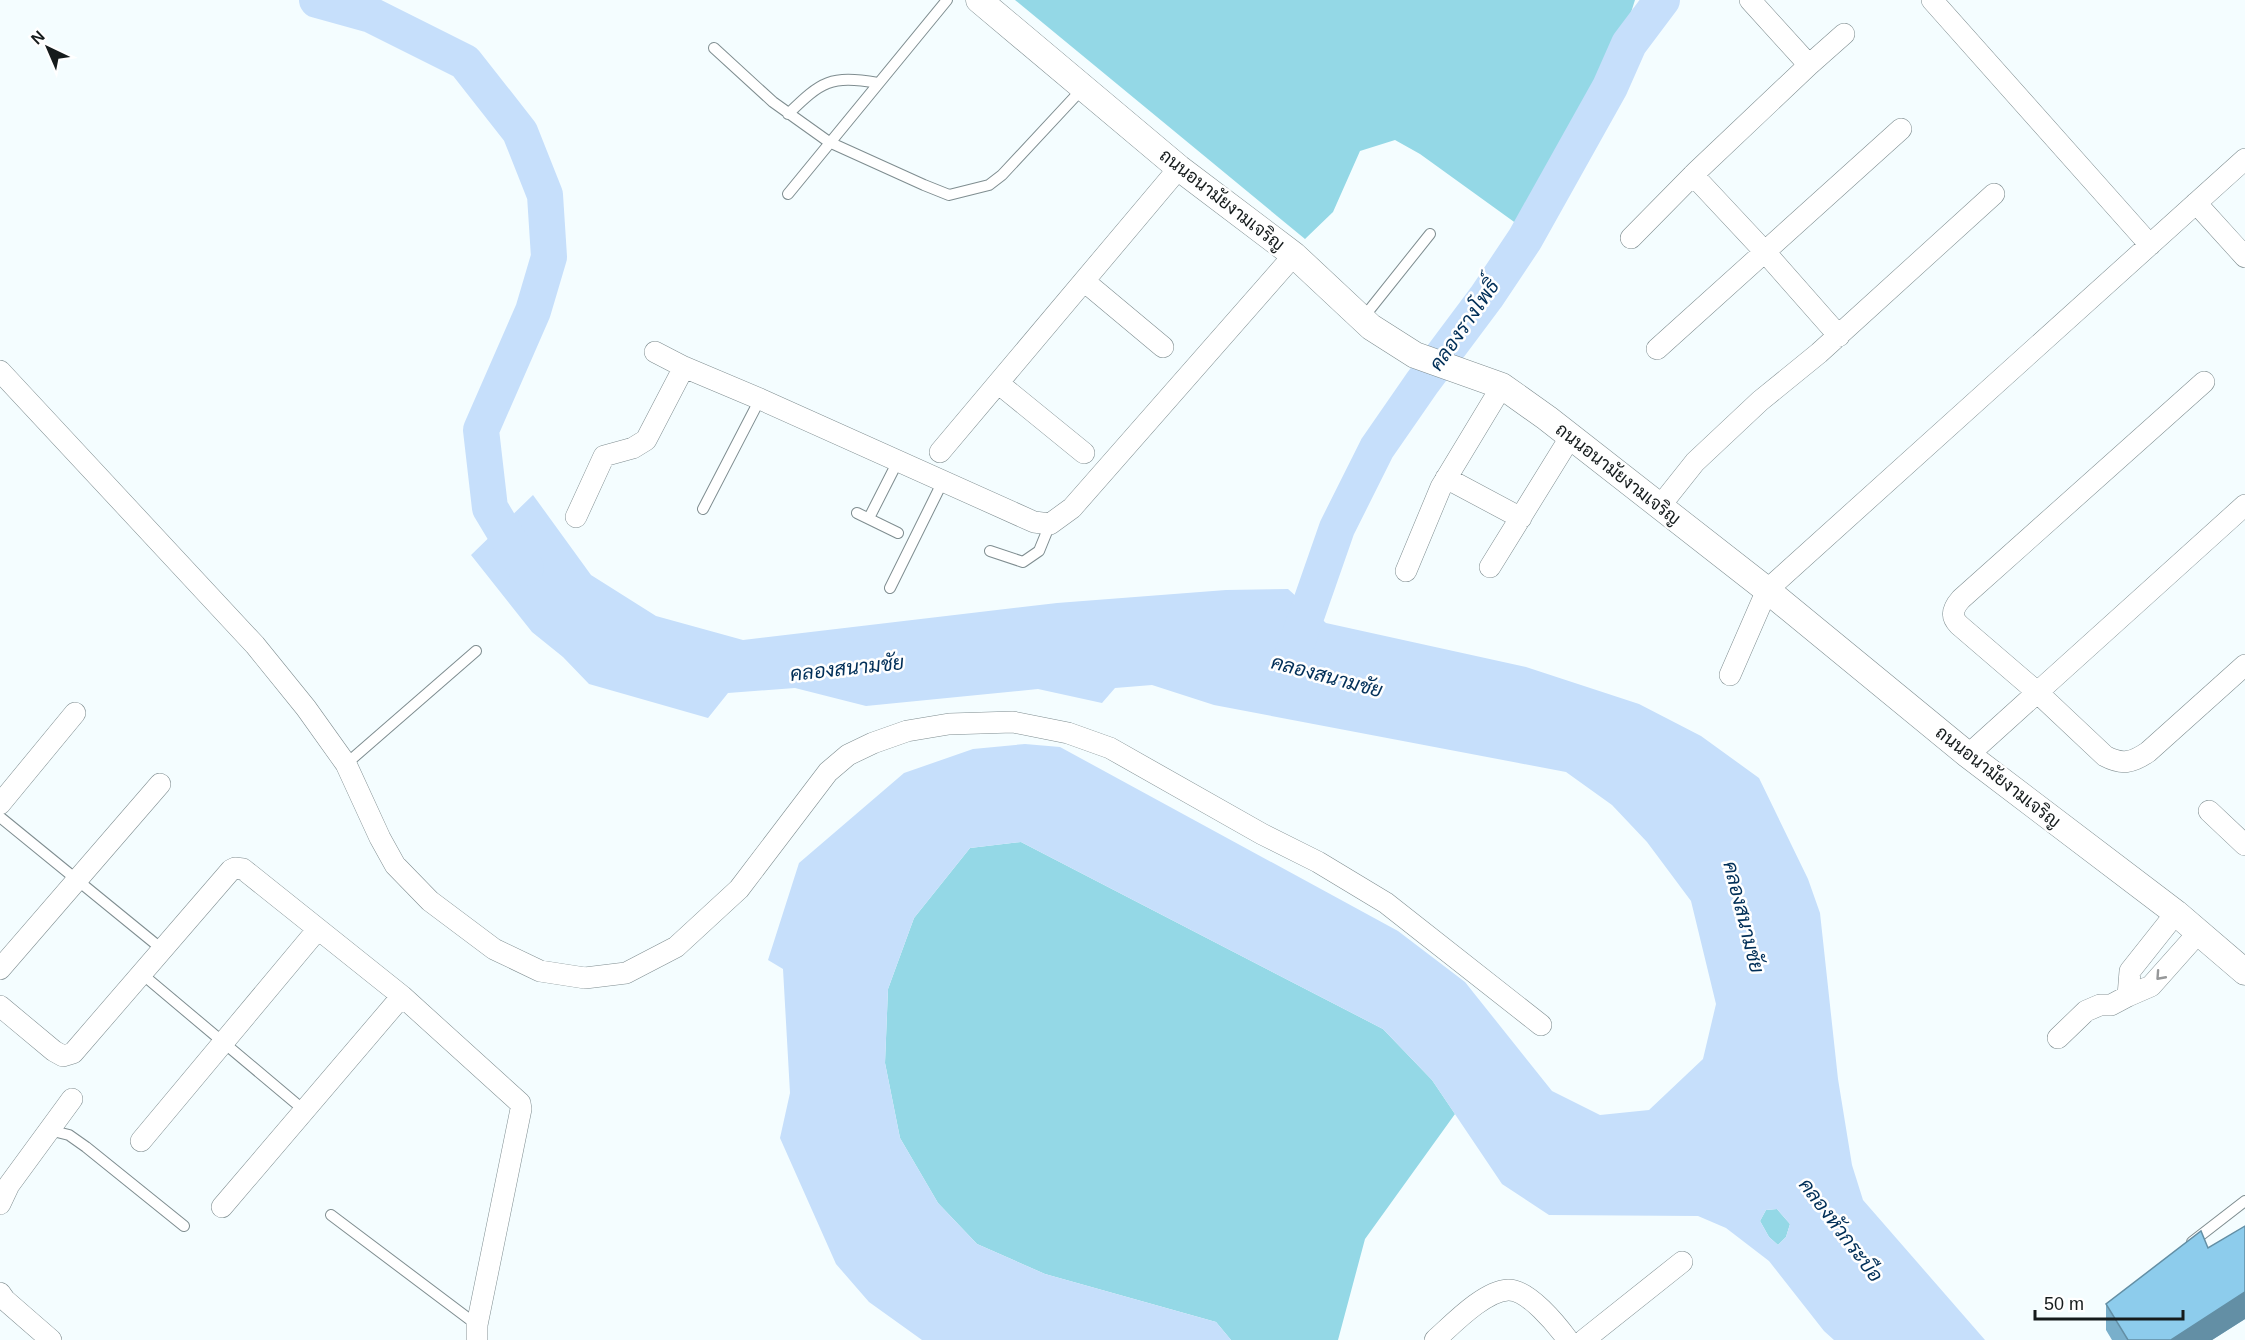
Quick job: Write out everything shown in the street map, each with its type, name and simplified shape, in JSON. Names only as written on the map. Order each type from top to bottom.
[{"type":"street","name":"ถนนอนามัยงามเจริญ","points":[[979,0],[1179,168],[1294,255],[1362,319],[1415,355],[1502,386],[1571,436],[1767,591],[1968,755],[2176,913],[2245,972]]},
{"type":"street","points":[[1750,0],[1809,65]]},
{"type":"street","points":[[1932,0],[2150,245]]},
{"type":"street","points":[[1631,238],[1693,175],[1844,34]]},
{"type":"street","points":[[1657,349],[1901,129]]},
{"type":"street","points":[[1730,675],[1767,591],[2245,159]]},
{"type":"street","points":[[940,452],[1179,168]]},
{"type":"street","points":[[1693,175],[1839,336]]},
{"type":"street","points":[[1660,506],[1695,462],[1760,401],[1839,336],[1994,194]]},
{"type":"street","points":[[2196,203],[2245,257]]},
{"type":"street","points":[[655,352],[684,367],[1034,522],[1050,524],[1072,508],[1294,255]]},
{"type":"street","points":[[1084,281],[1163,347]]},
{"type":"street","points":[[576,517],[604,456],[633,448],[646,440],[684,367]]},
{"type":"street","points":[[0,371],[255,645],[306,708],[346,764],[395,865],[430,901],[494,949],[540,971],[585,978],[626,973],[675,947],[739,889],[828,772],[848,755],[907,731],[949,724],[1013,722],[1068,733],[1110,748],[1262,834],[1371,892],[1416,928],[1445,947],[1541,1025]]},
{"type":"street","points":[[2204,382],[1956,604],[1953,614],[1954,620],[2037,692],[2105,756],[2117,762],[2126,763],[2137,760],[2148,752],[2245,665]]},
{"type":"street","points":[[998,383],[1084,453]]},
{"type":"street","points":[[1406,571],[1446,478],[1502,386]]},
{"type":"street","points":[[1490,567],[1571,436]]},
{"type":"street","points":[[1446,478],[1521,518]]},
{"type":"street","points":[[1968,755],[2245,505]]},
{"type":"street","points":[[0,804],[75,713]]},
{"type":"street","points":[[0,969],[160,783]]},
{"type":"street","points":[[2209,812],[2245,846]]},
{"type":"street","points":[[0,1006],[47,1046],[63,1056],[73,1053],[235,868],[243,869],[402,996],[518,1098],[521,1105],[477,1332]]},
{"type":"street","points":[[2128,996],[2130,971],[2176,913]]},
{"type":"street","points":[[141,1141],[318,929]]},
{"type":"street","points":[[2058,1038],[2086,1011],[2100,1005],[2111,1005],[2151,986],[2199,932]]},
{"type":"street","points":[[222,1208],[402,996]]},
{"type":"street","points":[[0,1204],[9,1185],[72,1099]]},
{"type":"street","points":[[1584,1340],[1682,1262]]},
{"type":"street","points":[[1435,1340],[1470,1308],[1489,1297],[1508,1290],[1524,1293],[1568,1340]]},
{"type":"street","points":[[0,1293],[51,1340]]},
{"type":"lane","points":[[788,194],[947,0]]},
{"type":"lane","points":[[714,48],[788,114],[829,142],[924,186],[949,195],[989,185],[1002,175],[1083,88]]},
{"type":"lane","points":[[788,114],[821,84],[840,80],[878,83]]},
{"type":"lane","points":[[1362,319],[1430,234]]},
{"type":"lane","points":[[703,509],[760,399]]},
{"type":"lane","points":[[868,518],[898,461]]},
{"type":"lane","points":[[890,588],[943,481]]},
{"type":"lane","points":[[857,513],[898,533]]},
{"type":"lane","points":[[990,552],[1023,562],[1039,550],[1050,524]]},
{"type":"lane","points":[[346,764],[476,651]]},
{"type":"lane","points":[[0,817],[162,950]]},
{"type":"lane","points":[[142,974],[305,1110]]},
{"type":"lane","points":[[49,1130],[69,1135],[86,1147],[184,1226]]},
{"type":"lane","points":[[2183,1250],[2245,1200]]},
{"type":"lane","points":[[331,1215],[477,1332]]},
{"type":"shaded area","points":[[1015,0],[1635,0],[1618,53],[1534,206],[1517,224],[1420,154],[1395,140],[1360,151],[1333,212],[1305,239]]},
{"type":"shaded area","points":[[1021,842],[1383,1029],[1432,1080],[1455,1114],[1365,1239],[1338,1340],[1231,1340],[1216,1322],[1045,1274],[977,1244],[938,1203],[900,1138],[885,1063],[888,989],[914,918],[970,848]]},
{"type":"shaded area","points":[[1777,1209],[1790,1224],[1786,1237],[1778,1245],[1769,1237],[1760,1221],[1766,1210]]},
{"type":"water","name":"คลองหัวกระบือ","points":[[533,495],[591,575],[656,616],[743,640],[1057,603],[1226,590],[1288,589],[1326,623],[1526,667],[1639,704],[1701,736],[1759,778],[1808,879],[1820,913],[1838,1079],[1852,1165],[1863,1200],[1985,1340],[1834,1340],[1824,1331],[1769,1261],[1726,1228],[1698,1216],[1549,1215],[1502,1184],[1432,1080],[1383,1029],[1021,842],[970,848],[914,918],[888,989],[885,1063],[900,1138],[938,1203],[977,1244],[1045,1274],[1216,1322],[1231,1340],[922,1340],[869,1302],[836,1264],[780,1138],[790,1093],[783,969],[768,960],[799,863],[904,773],[973,749],[1025,744],[1060,747],[1398,931],[1465,982],[1552,1091],[1600,1115],[1649,1110],[1703,1059],[1716,1004],[1691,901],[1647,842],[1612,805],[1566,772],[1214,705],[1152,685],[1115,688],[1102,703],[1038,689],[866,706],[795,688],[728,693],[708,718],[589,684],[563,657],[532,632],[471,555]],"holes":[[[1777,1209],[1790,1224],[1786,1237],[1778,1245],[1769,1237],[1760,1221],[1766,1210]]]},
{"type":"building","points":[[2245,1226],[2245,1292],[2171,1340],[2128,1340],[2106,1304],[2201,1231],[2208,1248]]},
{"type":"waterway","name":"คลองสนามชัย","points":[[317,0],[371,15],[465,62],[520,132],[545,195],[549,257],[533,311],[481,430],[490,508],[526,568]]},
{"type":"waterway","name":"คลองรางโพธิ์","points":[[1293,654],[1337,528],[1377,448],[1487,296],[1525,239],[1610,87],[1629,44],[1662,0]]}]
